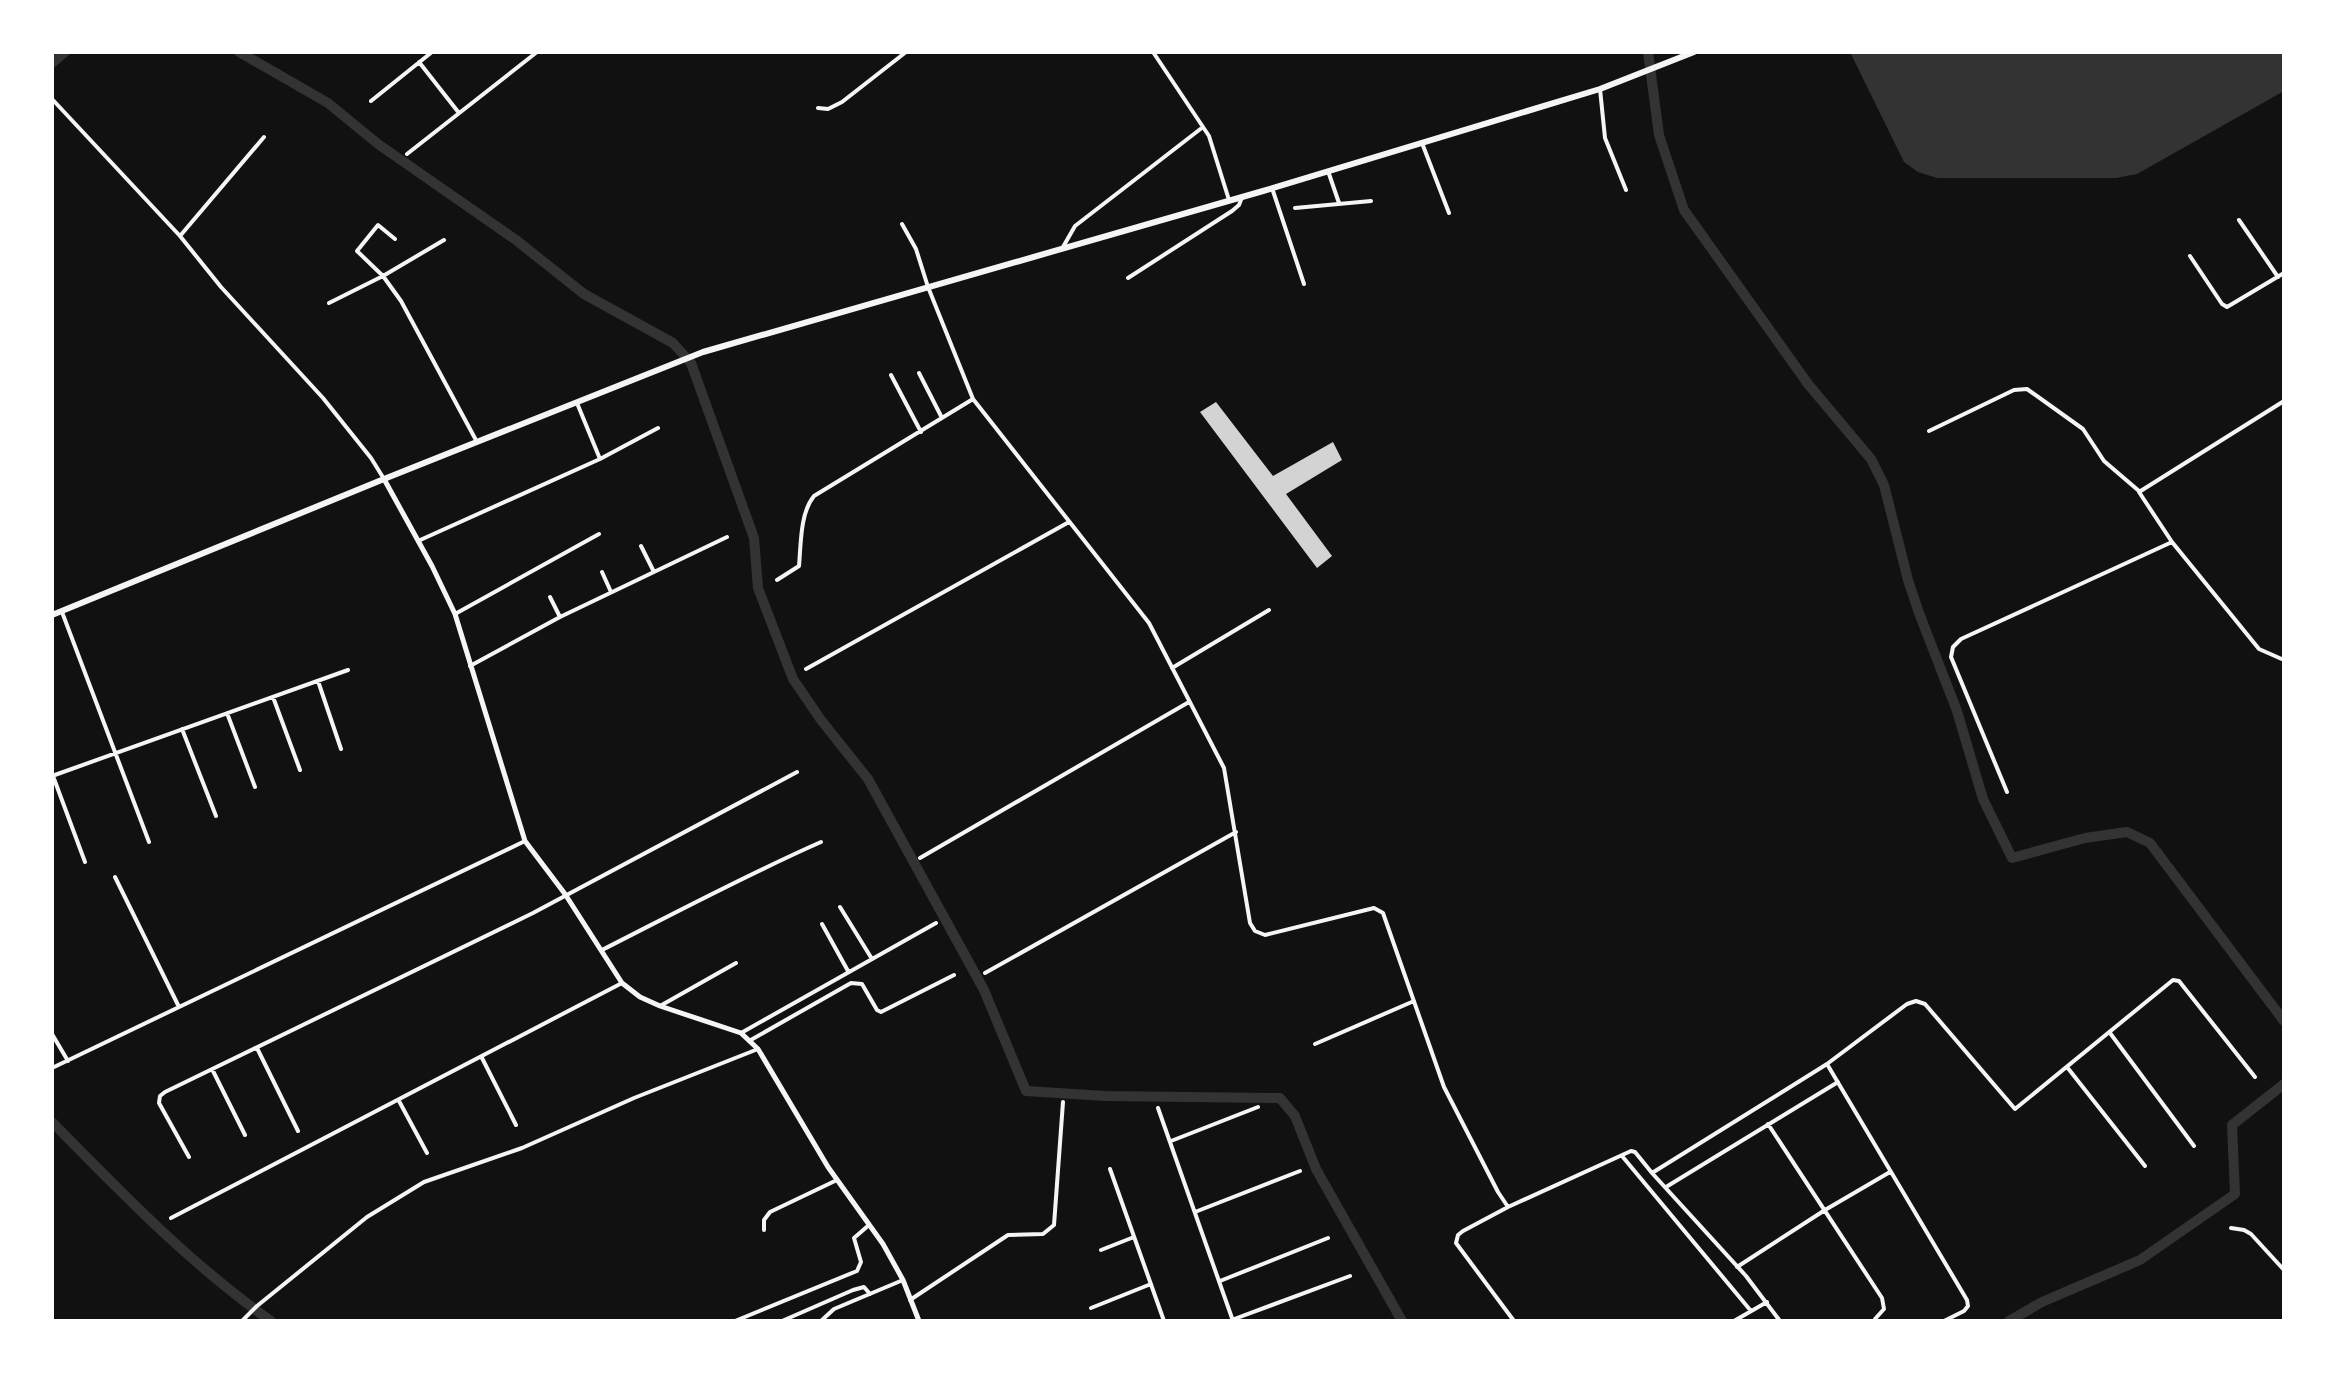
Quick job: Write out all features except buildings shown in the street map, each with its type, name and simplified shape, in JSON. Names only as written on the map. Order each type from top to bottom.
[{"type":"main road","points":[[52,615],[703,352],[1422,143],[1600,89],[1694,52]]},
{"type":"street","points":[[371,101],[432,52]]},
{"type":"street","points":[[818,108],[833,108],[906,52]]},
{"type":"street","points":[[1153,52],[1209,136],[1229,200]]},
{"type":"street","points":[[407,154],[535,53]]},
{"type":"street","points":[[419,62],[459,113]]},
{"type":"street","points":[[1600,89],[1605,138],[1626,190]]},
{"type":"street","points":[[52,99],[180,236],[221,287],[323,398],[371,458],[455,614],[525,841],[565,894],[622,983],[640,997],[660,1006],[741,1033],[758,1049],[837,1180],[883,1244],[903,1280],[919,1321]]},
{"type":"street","points":[[1063,247],[1075,226],[1203,127]]},
{"type":"street","points":[[180,236],[264,137]]},
{"type":"street","points":[[1422,143],[1449,213]]},
{"type":"street","points":[[1328,171],[1339,204]]},
{"type":"street","points":[[1272,188],[1304,284]]},
{"type":"street","points":[[1128,278],[1232,211],[1242,197]]},
{"type":"street","points":[[1295,208],[1371,201]]},
{"type":"street","points":[[2239,220],[2278,277]]},
{"type":"street","points":[[902,224],[916,249],[973,399],[1149,623],[1227,775],[1250,923],[1255,931],[1265,935],[1369,909],[1379,910],[1385,917],[1444,1087],[1508,1207]]},
{"type":"street","points":[[395,239],[378,225],[356,249],[383,276],[401,301],[477,442]]},
{"type":"street","points":[[329,303],[444,240]]},
{"type":"street","points":[[2190,256],[2227,307],[2284,273]]},
{"type":"street","points":[[919,373],[942,418]]},
{"type":"street","points":[[891,375],[921,432]]},
{"type":"street","points":[[1929,431],[2014,390],[2027,389],[2083,429],[2104,461],[2139,492],[2172,542],[2259,649],[2284,660]]},
{"type":"street","points":[[777,580],[799,566],[805,513],[814,496],[973,399]]},
{"type":"street","points":[[2139,492],[2284,401]]},
{"type":"street","points":[[577,403],[600,459]]},
{"type":"street","points":[[417,542],[600,459],[658,428]]},
{"type":"street","points":[[806,669],[1069,522]]},
{"type":"street","points":[[455,614],[599,534]]},
{"type":"street","points":[[470,666],[560,617],[727,537]]},
{"type":"street","points":[[2007,792],[1951,657],[1953,647],[1961,639],[2172,542]]},
{"type":"street","points":[[641,546],[654,572]]},
{"type":"street","points":[[602,572],[611,593]]},
{"type":"street","points":[[550,597],[560,617]]},
{"type":"street","points":[[1172,668],[1269,610]]},
{"type":"street","points":[[62,611],[149,842]]},
{"type":"street","points":[[85,862],[52,776],[348,670]]},
{"type":"street","points":[[318,681],[341,749]]},
{"type":"street","points":[[273,697],[300,770]]},
{"type":"street","points":[[920,858],[1189,702]]},
{"type":"street","points":[[227,713],[255,787]]},
{"type":"street","points":[[182,728],[216,816]]},
{"type":"street","points":[[189,1157],[159,1103],[160,1096],[533,913],[797,772]]},
{"type":"street","points":[[985,973],[1236,832]]},
{"type":"street","points":[[52,1068],[525,841]]},
{"type":"street","points":[[602,950],[733,881],[763,871],[821,842]]},
{"type":"street","points":[[115,877],[179,1008]]},
{"type":"street","points":[[840,907],[872,959]]},
{"type":"street","points":[[741,1033],[936,923]]},
{"type":"street","points":[[822,924],[848,972]]},
{"type":"street","points":[[660,1006],[736,963]]},
{"type":"street","points":[[749,1041],[851,983],[862,984],[881,1012],[954,975]]},
{"type":"street","points":[[1652,1173],[1827,1064],[1907,1004],[1916,1001],[1925,1004],[2015,1109],[2110,1033],[2167,982],[2179,981],[2255,1077]]},
{"type":"street","points":[[171,1218],[622,983]]},
{"type":"street","points":[[1315,1044],[1414,1001]]},
{"type":"street","points":[[2110,1033],[2194,1146]]},
{"type":"street","points":[[52,1034],[68,1061]]},
{"type":"street","points":[[257,1048],[298,1131]]},
{"type":"street","points":[[242,1321],[367,1217],[424,1182],[522,1148],[634,1098],[758,1049]]},
{"type":"street","points":[[482,1058],[516,1125]]},
{"type":"street","points":[[1827,1064],[1967,1300],[1968,1306],[1964,1311],[1944,1321]]},
{"type":"street","points":[[2067,1067],[2145,1166]]},
{"type":"street","points":[[212,1069],[245,1135]]},
{"type":"street","points":[[1666,1187],[1838,1082]]},
{"type":"street","points":[[399,1101],[427,1153]]},
{"type":"street","points":[[910,1300],[1008,1235],[1043,1234],[1054,1225],[1063,1102]]},
{"type":"street","points":[[1170,1142],[1258,1107]]},
{"type":"street","points":[[1158,1108],[1232,1321],[1350,1276]]},
{"type":"street","points":[[1768,1124],[1885,1304],[1875,1319]]},
{"type":"street","points":[[1514,1321],[1456,1243],[1458,1235],[1508,1207],[1622,1155],[1635,1152],[1737,1267],[1780,1321]]},
{"type":"street","points":[[1622,1155],[1751,1311]]},
{"type":"street","points":[[1110,1169],[1164,1321]]},
{"type":"street","points":[[1195,1212],[1300,1171]]},
{"type":"street","points":[[1737,1267],[1890,1172]]},
{"type":"street","points":[[764,1230],[764,1220],[770,1212],[837,1180]]},
{"type":"street","points":[[735,1321],[857,1271],[861,1262],[854,1236],[869,1225]]},
{"type":"street","points":[[2231,1228],[2251,1234],[2284,1270]]},
{"type":"street","points":[[1101,1250],[1134,1237]]},
{"type":"street","points":[[1220,1281],[1328,1238]]},
{"type":"street","points":[[822,1320],[828,1313],[903,1280]]},
{"type":"street","points":[[1091,1308],[1151,1284]]},
{"type":"street","points":[[782,1321],[853,1290],[864,1287],[870,1294]]},
{"type":"street","points":[[1734,1321],[1767,1302]]},
{"type":"shaded area","points":[[1850,52],[2284,52],[2284,91],[2137,174],[2116,178],[1937,178],[1918,172],[1904,162]]},
{"type":"waterway","points":[[52,63],[65,52]]},
{"type":"waterway","points":[[239,52],[328,103],[378,144],[516,240],[584,294],[673,343],[691,363],[754,538],[758,588],[793,679],[868,779],[984,990],[1026,1091],[1105,1096],[1280,1098],[1295,1116],[1316,1169],[1402,1321]]},
{"type":"waterway","points":[[1648,52],[1659,135],[1684,210],[1808,384],[1871,459],[1884,485],[1919,613],[1957,711],[1983,799],[2012,858],[2085,838],[2127,832],[2150,843],[2284,1021]]},
{"type":"waterway","points":[[2009,1321],[2042,1302],[2140,1260],[2235,1194],[2232,1125],[2284,1084]]},
{"type":"waterway","points":[[52,1122],[184,1251],[271,1321]]}]
